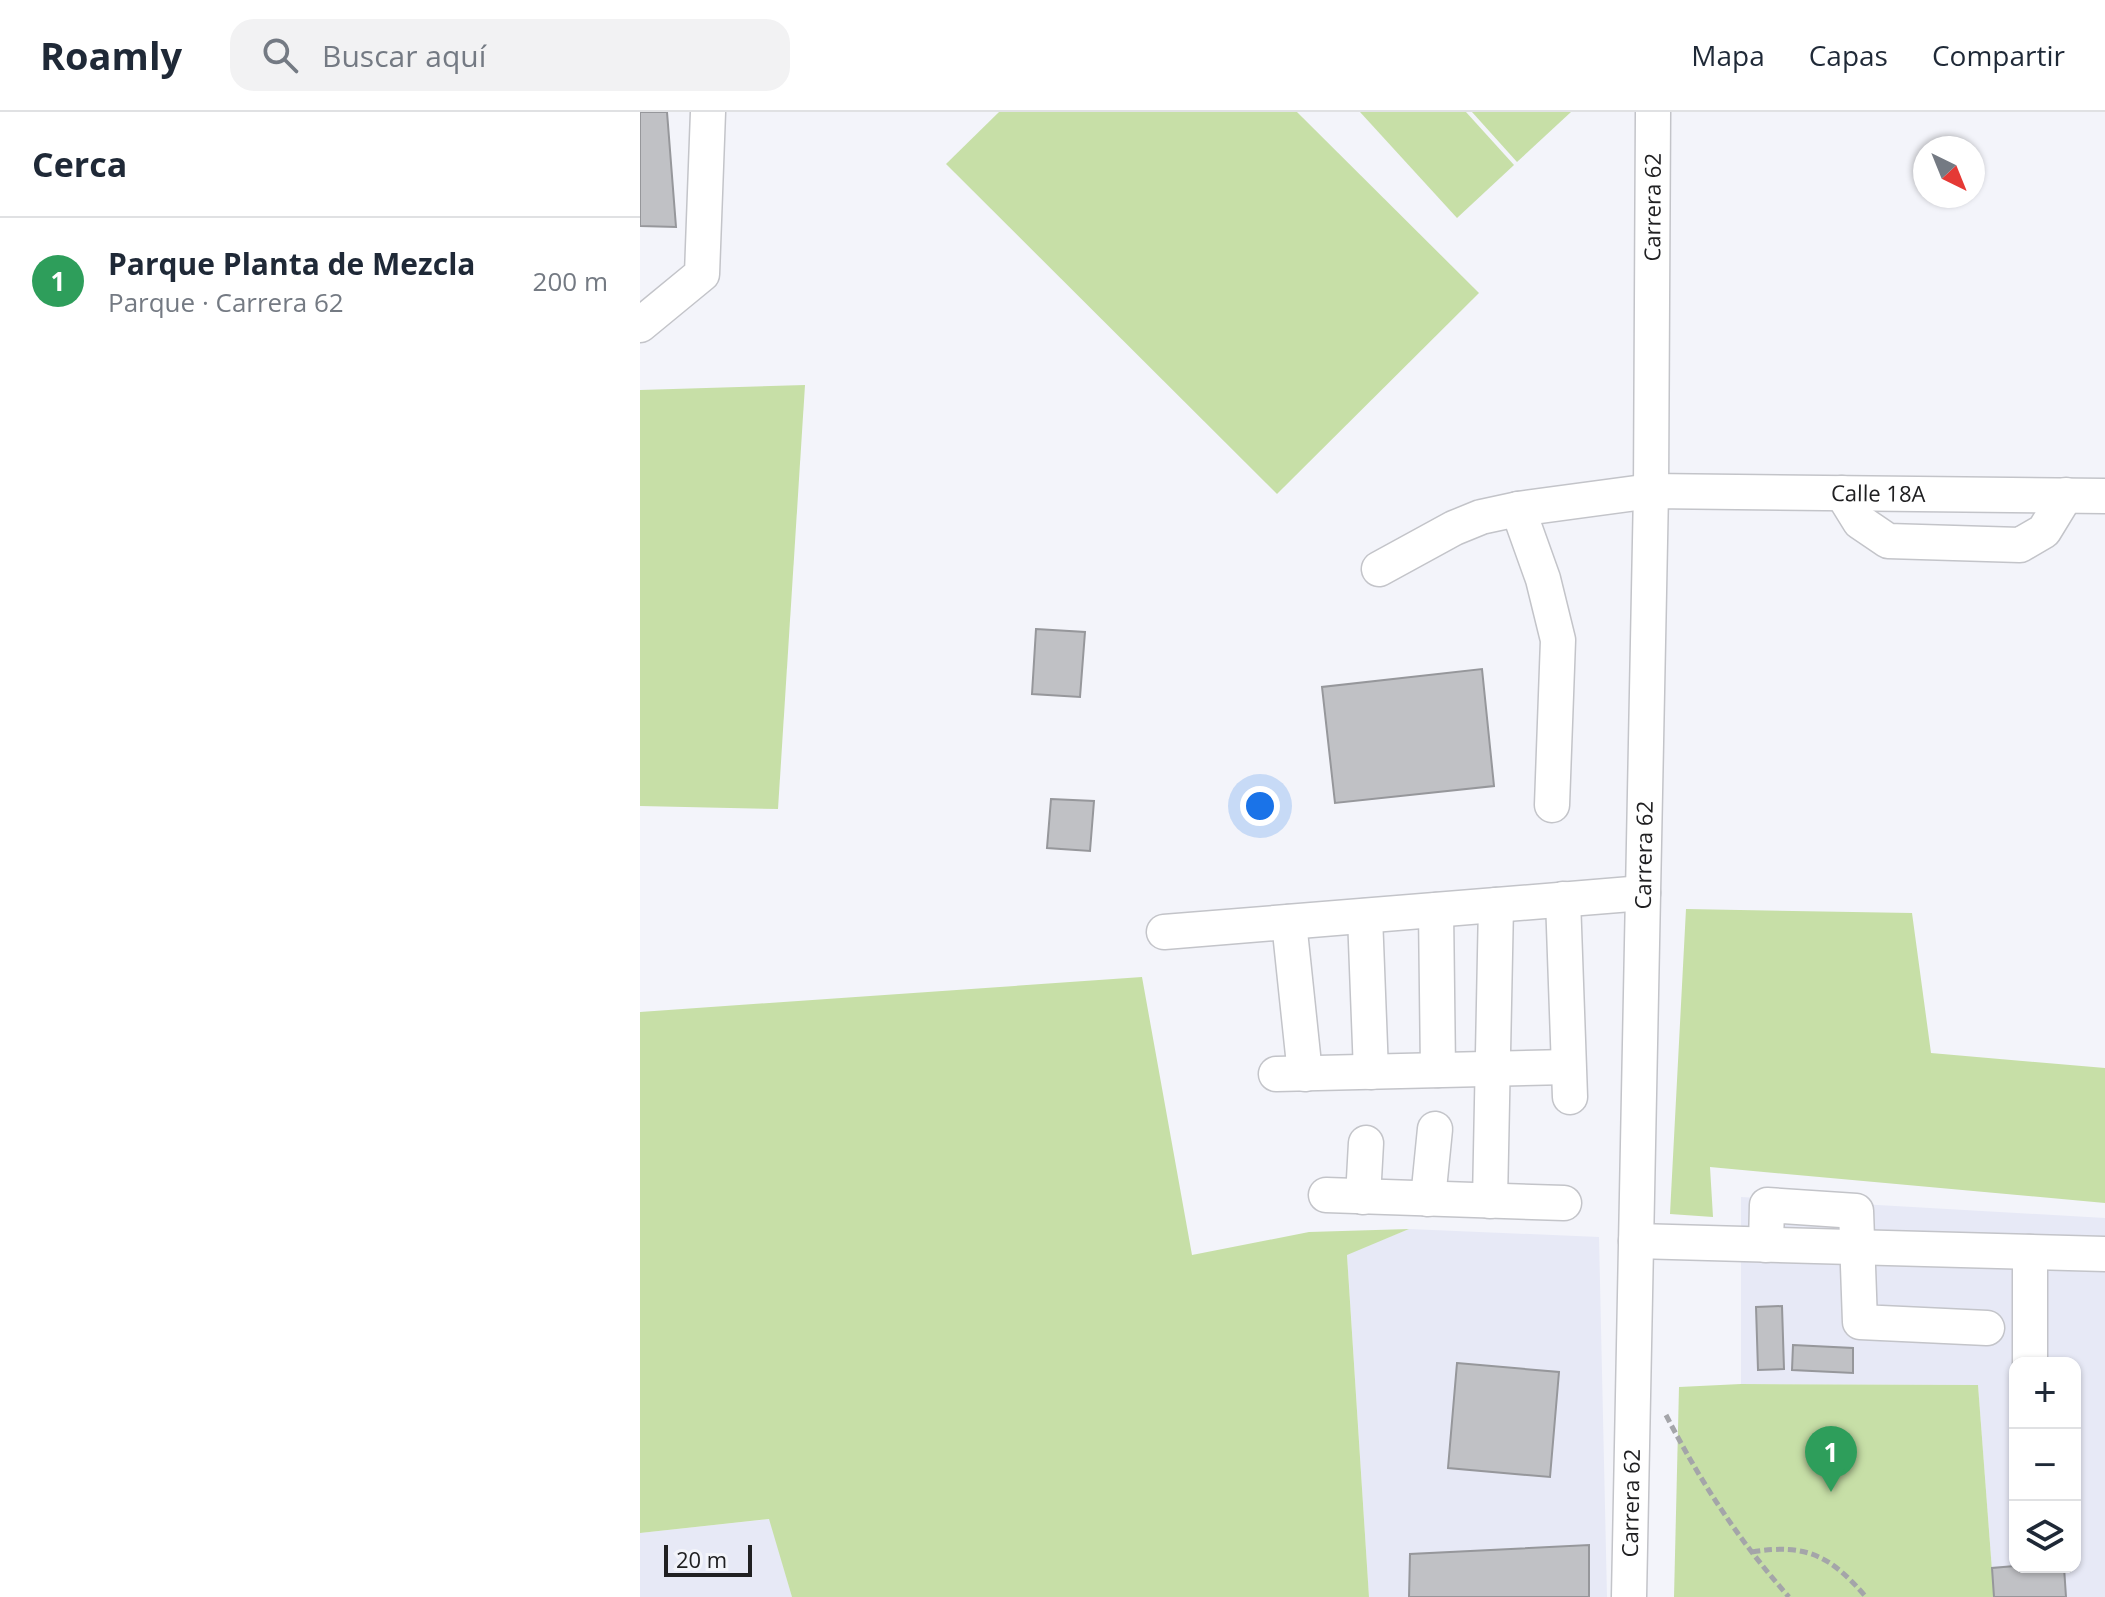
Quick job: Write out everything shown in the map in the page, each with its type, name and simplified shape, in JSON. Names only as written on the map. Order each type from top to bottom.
[{"type":"street","points":[[640,325],[702,274],[708,112]]},
{"type":"street","name":"Carrera 62","points":[[1629,1597],[1651,491],[1653,112]]},
{"type":"street","name":"Calle 18A","points":[[1379,569],[1454,528],[1481,517],[1651,491],[2105,496]]},
{"type":"street","points":[[1842,493],[1860,522],[1888,541],[2020,545],[2044,531],[2066,495]]},
{"type":"street","points":[[1518,509],[1543,579],[1558,640],[1552,805]]},
{"type":"street","points":[[1164,932],[1643,893]]},
{"type":"street","points":[[1289,922],[1291,1074],[1493,1069],[1569,1082],[1563,899]]},
{"type":"street","points":[[1490,1201],[1496,905]]},
{"type":"street","points":[[1436,910],[1438,1070]]},
{"type":"street","points":[[1365,916],[1371,1072]]},
{"type":"street","points":[[1428,1199],[1435,1129]]},
{"type":"street","points":[[1363,1197],[1366,1143]]},
{"type":"street","points":[[1326,1195],[1564,1203]]},
{"type":"street","points":[[1636,1241],[2105,1254]]},
{"type":"street","points":[[1858,1248],[1860,1322],[1987,1328]]},
{"type":"street","points":[[2030,1252],[2030,1357]]},
{"type":"path","points":[[1666,1415],[1720,1510],[1789,1597]]},
{"type":"path","points":[[1751,1552],[1779,1547],[1813,1553],[1844,1571],[1866,1597]]},
{"type":"shaded area","points":[[1741,1197],[2105,1218],[2105,1597],[1994,1597],[1978,1385],[1741,1384]]},
{"type":"shaded area","points":[[1409,1229],[1599,1237],[1607,1597],[1369,1597],[1347,1254]]},
{"type":"shaded area","points":[[770,1519],[792,1597],[640,1597],[640,1533]]},
{"type":"green space","points":[[999,112],[1297,112],[1479,293],[1277,494],[946,164]]},
{"type":"green space","points":[[1360,112],[1466,112],[1514,165],[1457,218]]},
{"type":"green space","points":[[1472,112],[1571,112],[1517,162]]},
{"type":"green space","points":[[805,385],[778,809],[640,806],[640,390]]},
{"type":"green space","points":[[1686,909],[1912,913],[1931,1053],[2105,1068],[2105,1203],[1710,1167],[1713,1217],[1670,1214]]},
{"type":"green space","points":[[1142,977],[1192,1255],[1309,1232],[1409,1229],[1347,1255],[1369,1597],[792,1597],[769,1519],[640,1533],[640,1012]]},
{"type":"green space","points":[[1741,1384],[1978,1385],[1994,1597],[1674,1597],[1679,1387]]},
{"type":"building","points":[[640,112],[667,112],[676,227],[640,226]]},
{"type":"building","points":[[1036,629],[1085,632],[1080,697],[1032,694]]},
{"type":"building","points":[[1482,669],[1494,786],[1335,803],[1322,687]]},
{"type":"building","points":[[1051,799],[1094,801],[1090,851],[1047,848]]},
{"type":"building","points":[[1782,1306],[1784,1369],[1758,1370],[1756,1307]]},
{"type":"building","points":[[1793,1345],[1853,1348],[1853,1373],[1792,1370]]},
{"type":"building","points":[[1457,1363],[1559,1372],[1550,1477],[1448,1468]]},
{"type":"building","points":[[1589,1545],[1589,1597],[1409,1597],[1410,1554]]},
{"type":"building","points":[[2009,1567],[2009,1573],[2064,1573],[2066,1597],[1994,1597],[1992,1568]]},
{"type":"place","name":"Parque Planta de Mezcla","points":[[1831,1492]]}]
